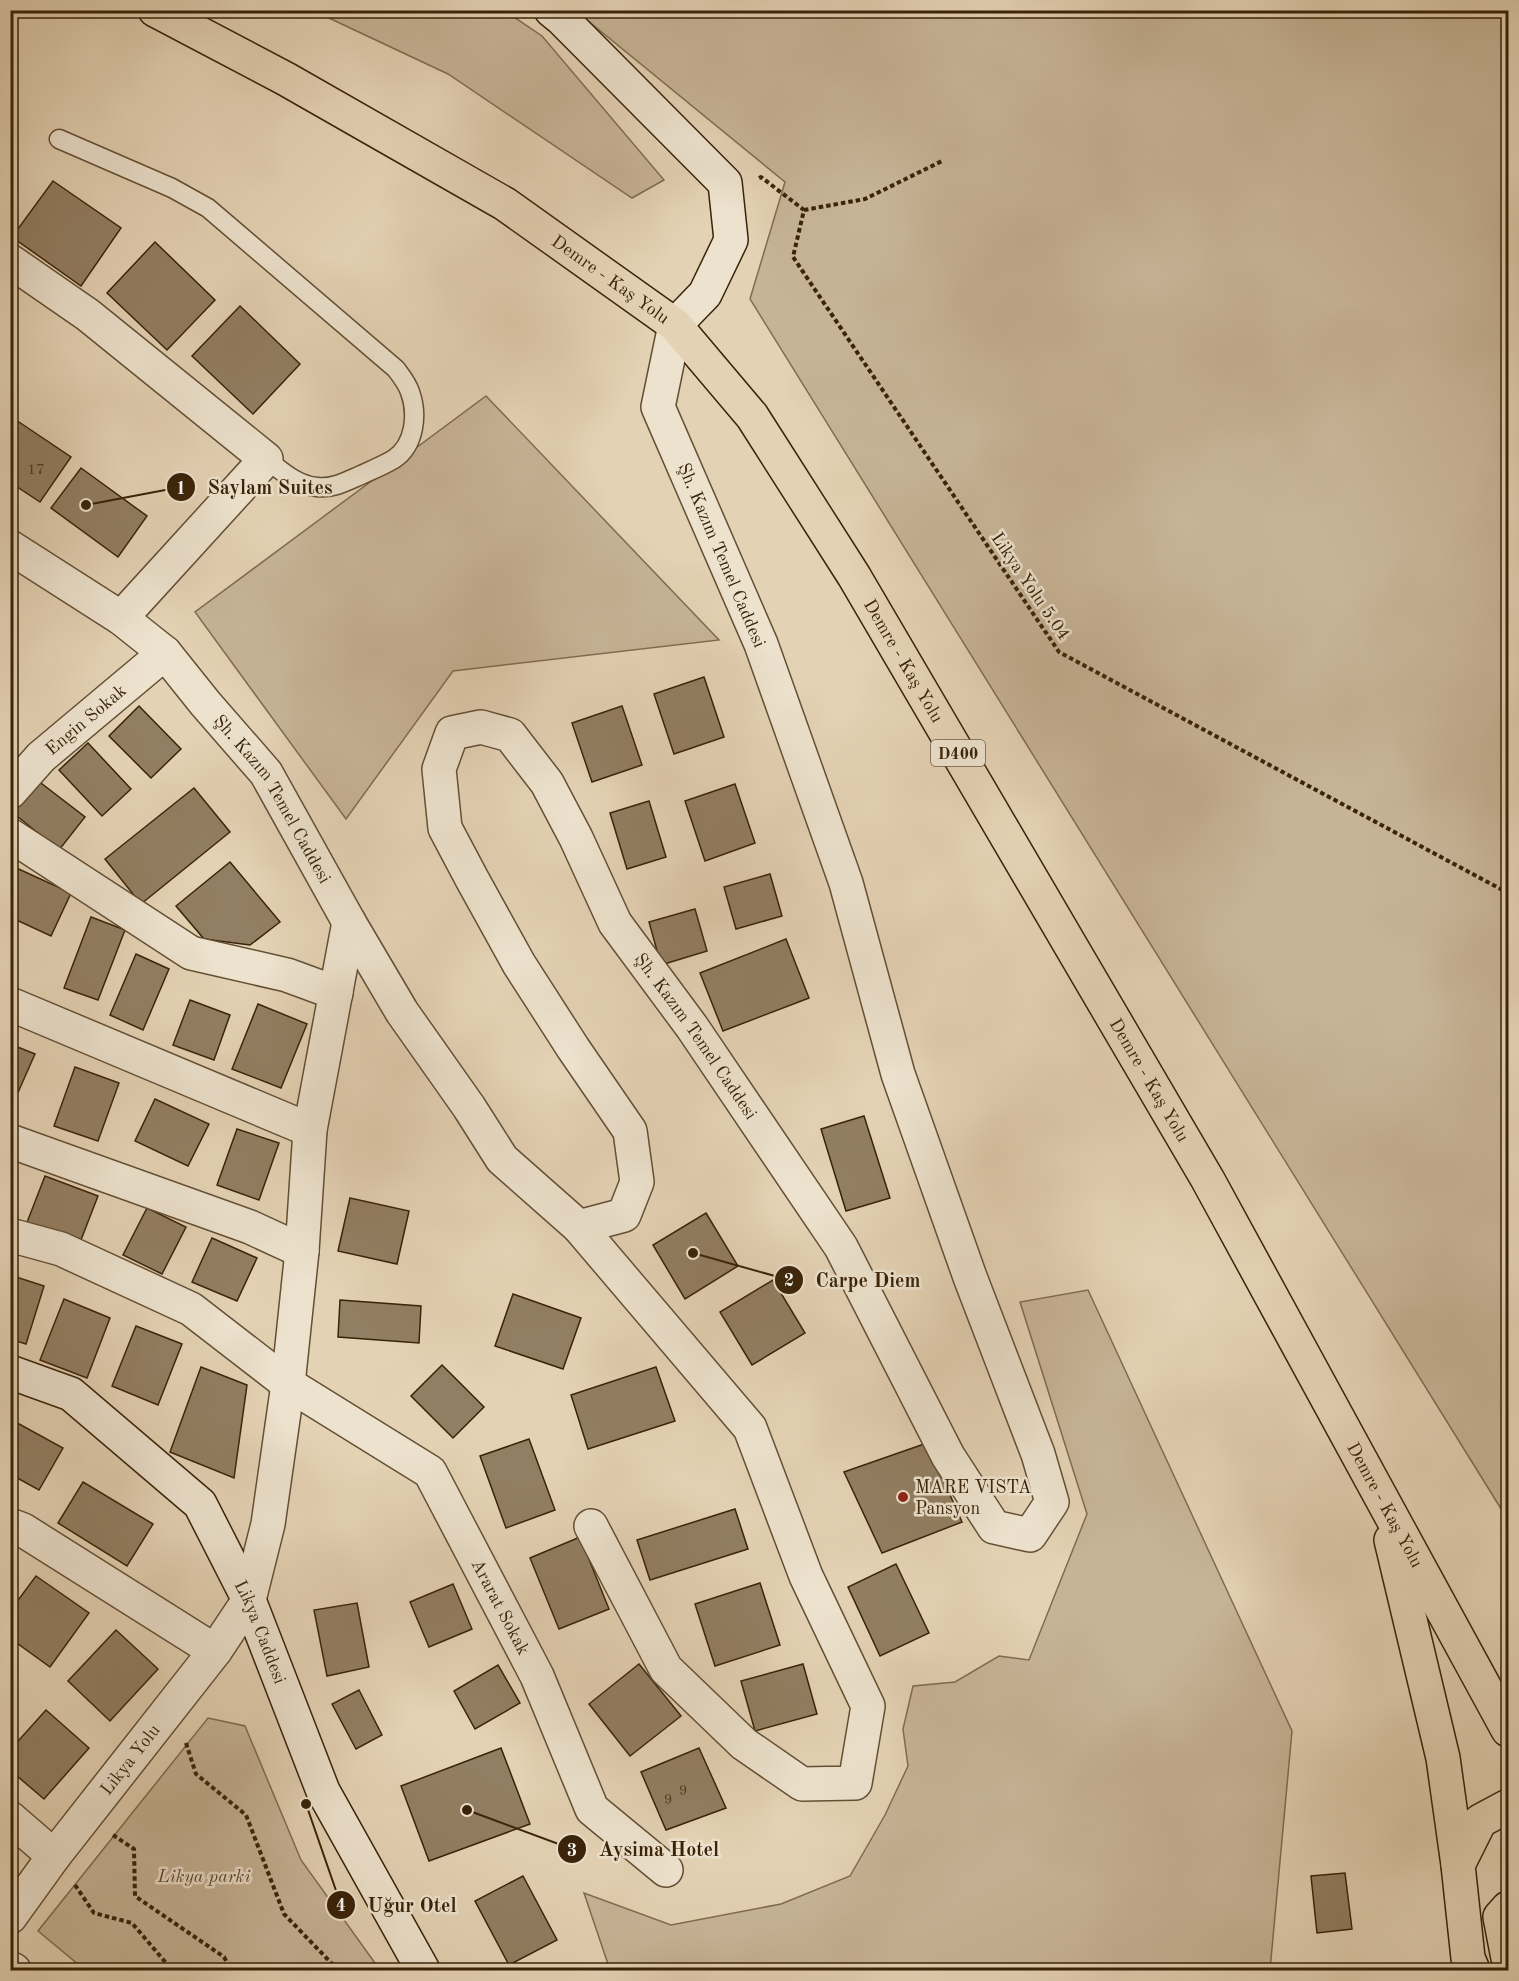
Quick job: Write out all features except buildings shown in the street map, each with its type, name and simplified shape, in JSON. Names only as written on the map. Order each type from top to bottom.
[{"type":"highway","name":"Demre - Kaş Yolu","points":[[155,10],[286,79],[505,204],[675,325],[752,417],[854,576],[1208,1180],[1509,1730]]},
{"type":"highway","points":[[1380,1497],[1443,1758],[1468,1958],[1473,1971]]},
{"type":"highway","points":[[1458,1865],[1480,1821],[1509,1806]]},
{"type":"highway","points":[[1509,1908],[1500,1917],[1509,1958]]},
{"type":"street","points":[[551,10],[725,183],[731,240],[705,294],[675,325]]},
{"type":"street","points":[[10,261],[88,315],[266,459],[121,618]]},
{"type":"street","name":"Şh. Kazım Temel Caddesi","points":[[10,547],[121,618],[165,653],[266,773],[402,1012],[469,1107],[502,1159],[579,1227],[624,1215],[637,1182],[630,1131],[573,1048],[519,963],[445,828],[439,770],[453,733],[481,727],[510,735],[546,783],[576,838],[615,923],[692,1027],[842,1247],[948,1456],[994,1527],[1030,1534],[1052,1502],[1038,1454],[970,1277],[898,1074],[846,883],[764,655],[658,406],[675,325]]},
{"type":"street","name":"Engin Sokak","points":[[10,792],[41,757],[165,653]]},
{"type":"street","points":[[10,835],[190,952],[287,975],[336,993]]},
{"type":"street","name":"Likya Yolu","points":[[10,1917],[62,1868],[249,1600],[268,1524],[288,1384],[302,1251],[310,1130],[349,922]]},
{"type":"street","points":[[10,1004],[310,1130]]},
{"type":"street","points":[[10,1141],[250,1227],[302,1251]]},
{"type":"street","points":[[579,1227],[750,1428],[806,1576],[868,1706],[855,1783],[802,1784],[744,1744],[666,1669],[591,1526]]},
{"type":"street","name":"Ararat Sokak","points":[[10,1235],[61,1249],[191,1309],[288,1384],[430,1472],[537,1676],[592,1809],[666,1870]]},
{"type":"street","name":"Likya Caddesi","points":[[10,1372],[70,1394],[200,1504],[249,1600],[323,1791],[423,1971]]},
{"type":"street","points":[[10,1525],[23,1530],[215,1651]]},
{"type":"street","points":[[10,1818],[62,1868]]},
{"type":"street","points":[[10,1968],[14,1971]]},
{"type":"lane","points":[[59,139],[172,188],[208,208],[396,369],[411,393],[414,413],[413,428],[407,443],[396,458],[337,485],[319,487],[305,484],[292,479],[266,459]]},
{"type":"path","points":[[725,183],[761,177],[804,210],[865,199],[942,161]]},
{"type":"path","name":"Likya Yolu 5.04","points":[[804,210],[793,257],[1059,652],[1509,893]]},
{"type":"path","points":[[183,1732],[196,1774],[246,1815],[284,1914],[338,1971]]},
{"type":"path","points":[[108,1832],[134,1849],[135,1896],[224,1957],[231,1971]]},
{"type":"path","points":[[62,1868],[94,1913],[132,1923],[171,1971]]},
{"type":"green space","points":[[314,11],[505,11],[542,36],[664,180],[632,198],[448,74]]},
{"type":"green space","points":[[576,11],[1508,11],[1508,1520],[750,299],[785,182]]},
{"type":"green space","points":[[486,396],[719,640],[453,671],[346,819],[195,612]]},
{"type":"green space","points":[[1088,1290],[1292,1731],[1270,1970],[610,1970],[584,1893],[671,1925],[781,1904],[850,1876],[885,1815],[908,1766],[903,1729],[913,1686],[955,1682],[999,1656],[1029,1660],[1087,1514],[1020,1302]]},
{"type":"green space","name":"Likya parki","points":[[208,1718],[245,1726],[301,1860],[380,1970],[85,1970],[38,1931]]},
{"type":"place","name":"Saylam Suites","points":[[86,505]]},
{"type":"place","name":"Carpe Diem","points":[[693,1253]]},
{"type":"place","name":"MARE VISTA Pansyon","points":[[903,1497]]},
{"type":"place","name":"Uğur Otel","points":[[306,1804]]},
{"type":"place","name":"Aysima Hotel","points":[[467,1810]]}]
